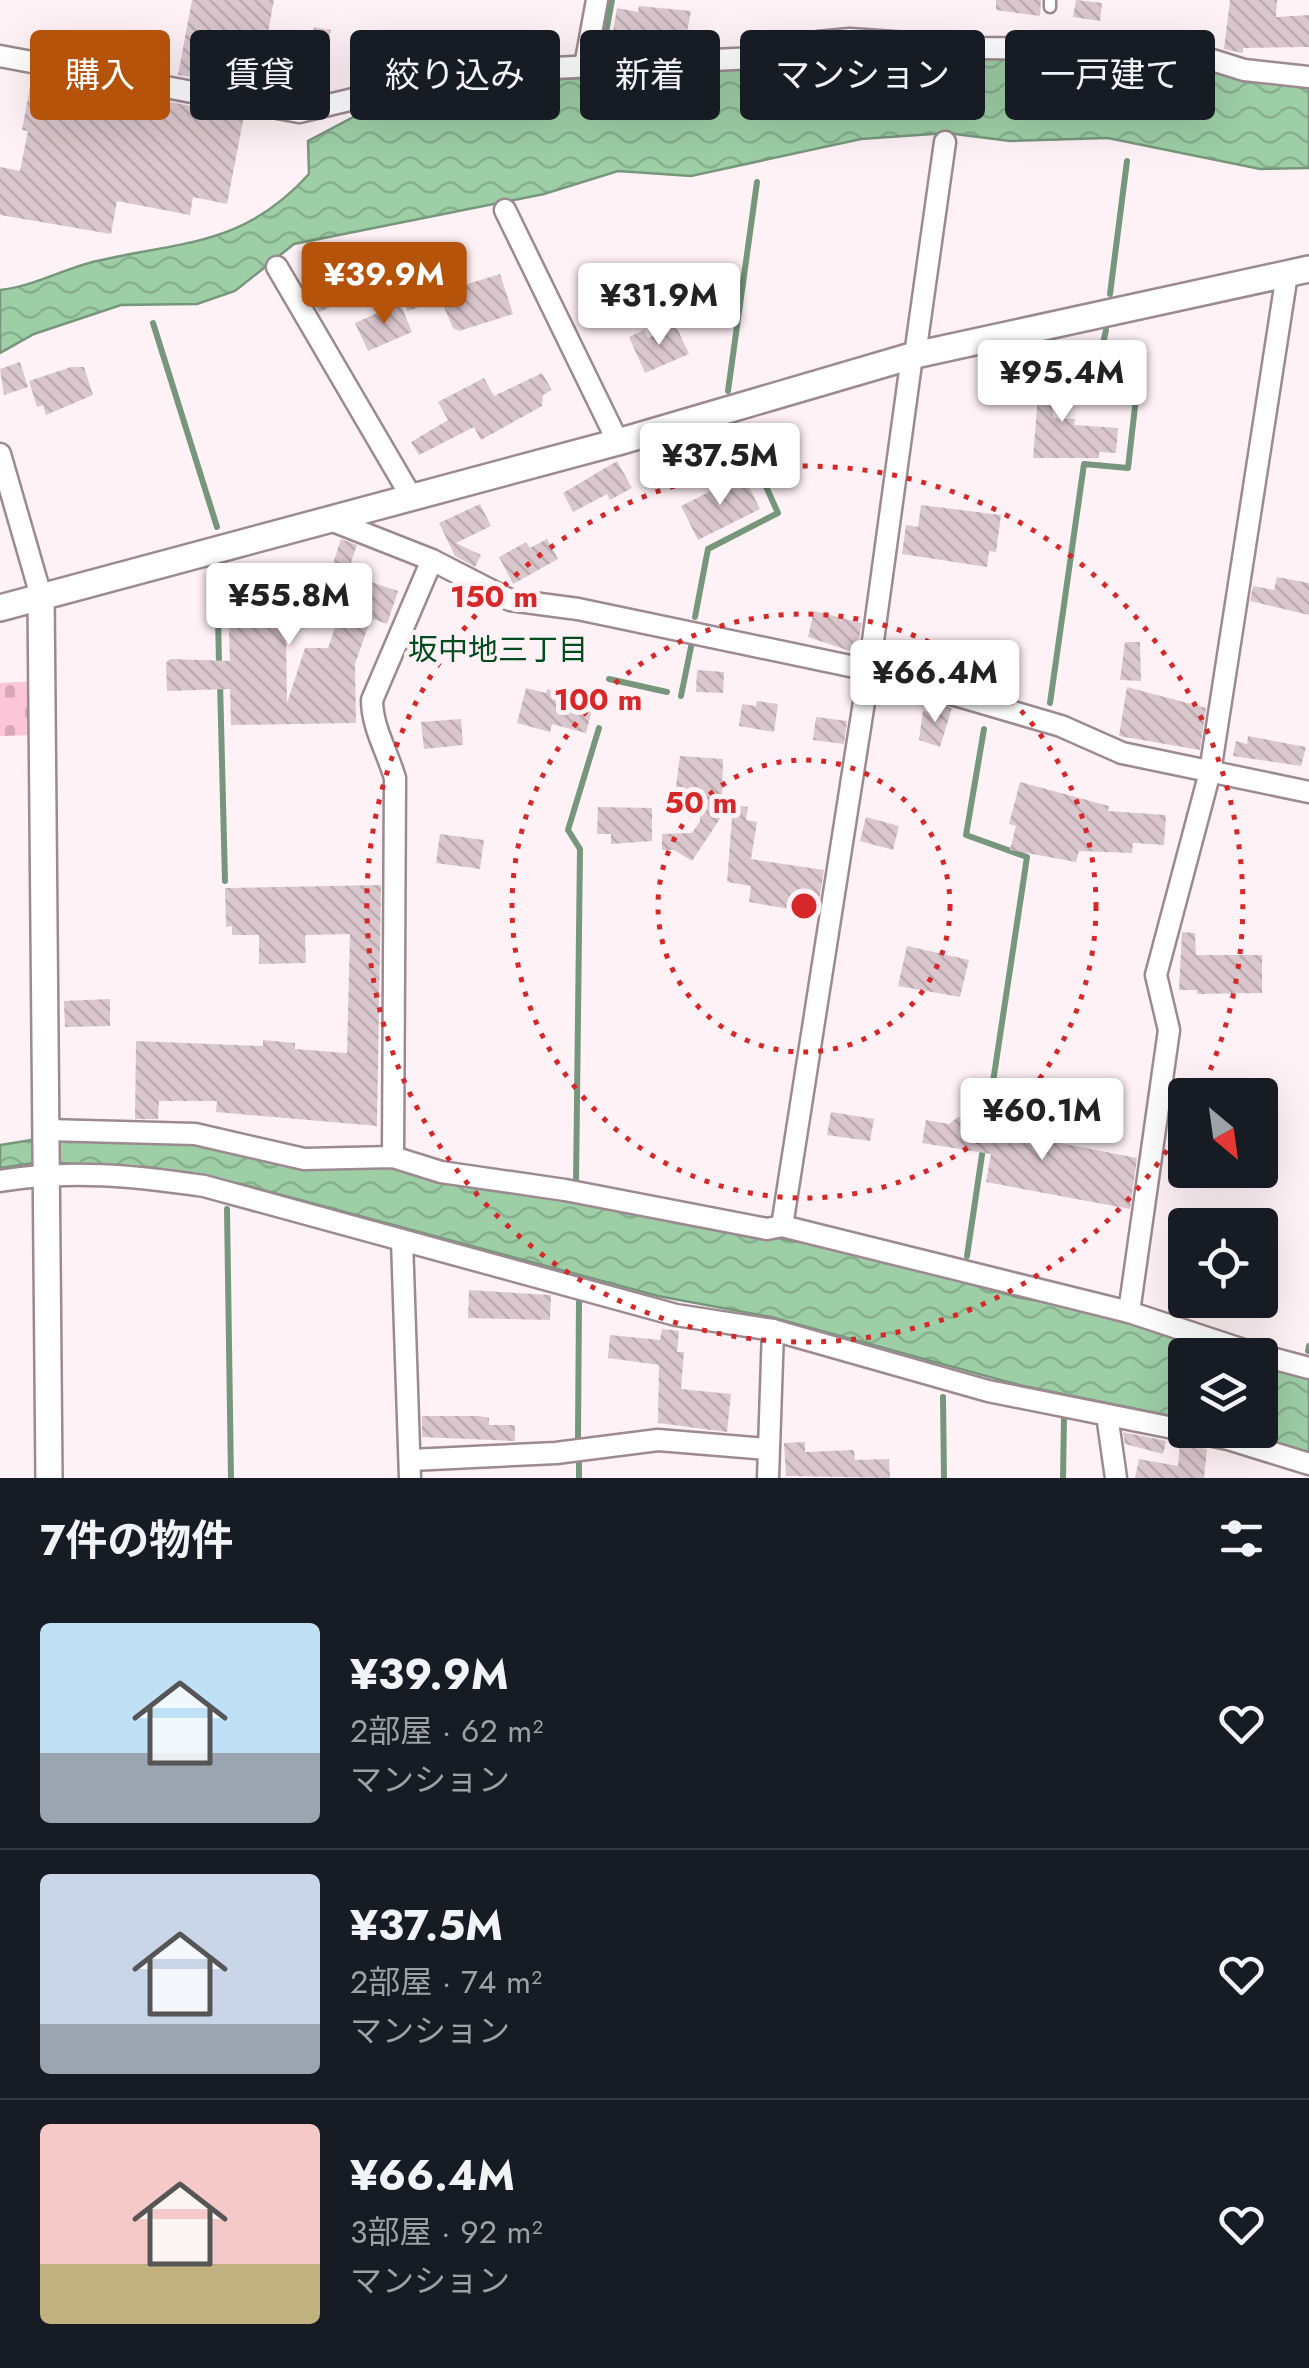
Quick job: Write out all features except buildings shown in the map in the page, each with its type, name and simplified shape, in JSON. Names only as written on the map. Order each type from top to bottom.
[{"type":"street","points":[[592,30],[597,0]]},
{"type":"street","points":[[720,60],[772,57],[818,42],[850,39],[981,48],[1162,50],[1190,53],[1244,70],[1309,77]]},
{"type":"street","points":[[0,56],[299,112],[362,97],[435,61],[534,69],[580,66]]},
{"type":"street","points":[[782,1226],[869,670],[945,142]]},
{"type":"street","points":[[506,210],[618,442]]},
{"type":"street","points":[[277,267],[412,498]]},
{"type":"street","points":[[0,608],[334,521],[914,356],[1298,271],[1210,772],[1156,975],[1169,1030],[1129,1312]]},
{"type":"street","points":[[0,454],[42,596],[50,1478]]},
{"type":"street","points":[[334,521],[432,560],[510,600],[578,608],[869,670],[1061,726],[1122,753],[1309,792]]},
{"type":"street","points":[[393,1158],[395,778],[384,742],[372,721],[372,700],[432,560]]},
{"type":"street","points":[[47,1130],[195,1134],[304,1158],[393,1158],[441,1172],[565,1190],[767,1229],[782,1226],[1129,1312],[1208,1338]]},
{"type":"street","points":[[0,1181],[46,1170],[136,1176],[204,1186],[676,1315],[774,1330],[988,1390],[1228,1439],[1309,1464]]},
{"type":"street","points":[[402,1240],[411,1469],[658,1440],[768,1448]]},
{"type":"street","points":[[768,1478],[774,1330]]},
{"type":"street","points":[[1278,1360],[1309,1368]]},
{"type":"street","points":[[1107,1415],[1116,1478]]},
{"type":"green space","points":[[36,681],[36,735],[0,736],[0,683]]},
{"type":"water","points":[[985,58],[1005,58],[1005,120],[1215,120],[1215,68],[1309,86],[1309,168],[1260,169],[1108,138],[1010,141],[947,133],[861,139],[691,176],[618,171],[544,194],[294,244],[235,291],[197,304],[121,305],[34,334],[0,353],[0,290],[85,264],[185,244],[236,228],[285,198],[309,174],[308,141],[350,119],[560,120],[560,79],[580,78],[580,120],[720,120],[720,69],[740,68],[740,120],[985,120]]},
{"type":"water","points":[[38,1139],[210,1144],[300,1168],[372,1162],[864,1254],[1017,1297],[1097,1312],[1174,1338],[1168,1338],[1168,1416],[1019,1385],[771,1317],[658,1296],[241,1184],[46,1161],[0,1168],[0,1145]]},
{"type":"water","points":[[1278,1368],[1309,1376],[1309,1452],[1278,1443]]},
{"type":"waterway","points":[[606,30],[612,0]]},
{"type":"waterway","points":[[1110,294],[1127,161]]},
{"type":"waterway","points":[[728,391],[757,182]]},
{"type":"waterway","points":[[153,323],[217,527]]},
{"type":"waterway","points":[[1050,703],[1084,464],[1128,468],[1138,380],[1096,375],[1106,330]]},
{"type":"waterway","points":[[695,617],[708,549],[778,513],[739,427]]},
{"type":"waterway","points":[[217,565],[219,665]]},
{"type":"waterway","points":[[681,696],[692,642]]},
{"type":"waterway","points":[[609,679],[667,692]]},
{"type":"waterway","points":[[220,682],[225,881]]},
{"type":"waterway","points":[[576,1183],[580,849],[568,830],[599,728]]},
{"type":"waterway","points":[[984,729],[966,835],[1027,857],[985,1135]]},
{"type":"waterway","points":[[967,1256],[983,1148]]},
{"type":"waterway","points":[[227,1209],[231,1478]]},
{"type":"waterway","points":[[578,1437],[579,1299]]},
{"type":"waterway","points":[[1308,1351],[1309,1346]]},
{"type":"waterway","points":[[943,1397],[944,1478]]},
{"type":"waterway","points":[[1063,1478],[1064,1417]]},
{"type":"waterway","points":[[579,1457],[579,1478]]},
{"type":"district","name":"坂中地三丁目","points":[[498,649]]}]
